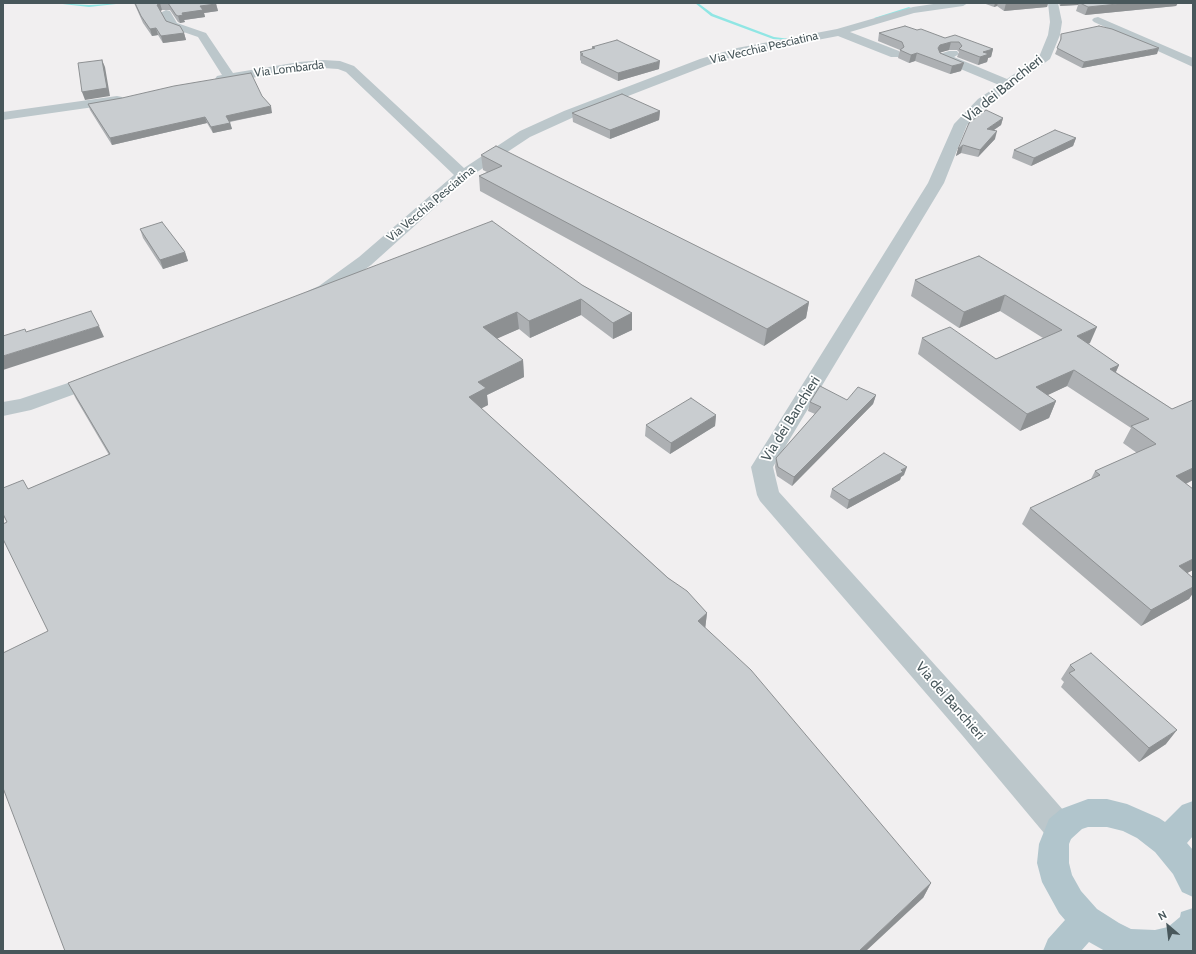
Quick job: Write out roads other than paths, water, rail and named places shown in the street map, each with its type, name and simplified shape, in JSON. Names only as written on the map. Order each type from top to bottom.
[{"type":"main road","points":[[1193,881],[1184,863],[1166,842],[1148,828],[1127,818],[1107,813],[1088,813],[1072,819],[1060,829],[1054,844],[1053,863],[1058,882],[1070,902],[1086,920],[1107,935],[1134,948],[1155,947],[1193,934]]},
{"type":"main road","points":[[1166,842],[1193,815]]},
{"type":"main road","points":[[1060,951],[1086,920]]},
{"type":"street","name":"Via Vecchia Pesciatina","points":[[298,302],[325,290],[365,261],[463,175],[525,134],[570,114],[698,64],[737,52],[839,32],[907,11],[963,3]]},
{"type":"street","name":"Via dei Banchieri","points":[[1054,3],[1056,22],[1054,35],[1044,59],[983,102],[961,124],[936,183],[762,467],[768,495],[962,714],[1060,829]]},
{"type":"street","points":[[166,12],[173,25],[202,35],[229,77]]},
{"type":"street","points":[[1098,20],[1193,62]]},
{"type":"street","points":[[839,32],[895,54]]},
{"type":"street","points":[[953,54],[943,57],[1008,84]]},
{"type":"street","name":"Via Lombarda","points":[[209,81],[323,64],[340,65],[350,69],[463,175]]},
{"type":"street","points":[[3,116],[83,106],[132,97]]},
{"type":"street","points":[[3,409],[24,405],[112,374]]},
{"type":"waterway","points":[[55,3],[89,6],[124,3]]},
{"type":"waterway","points":[[696,3],[712,15],[774,38],[788,39]]},
{"type":"waterway","points":[[876,18],[910,8]]}]
